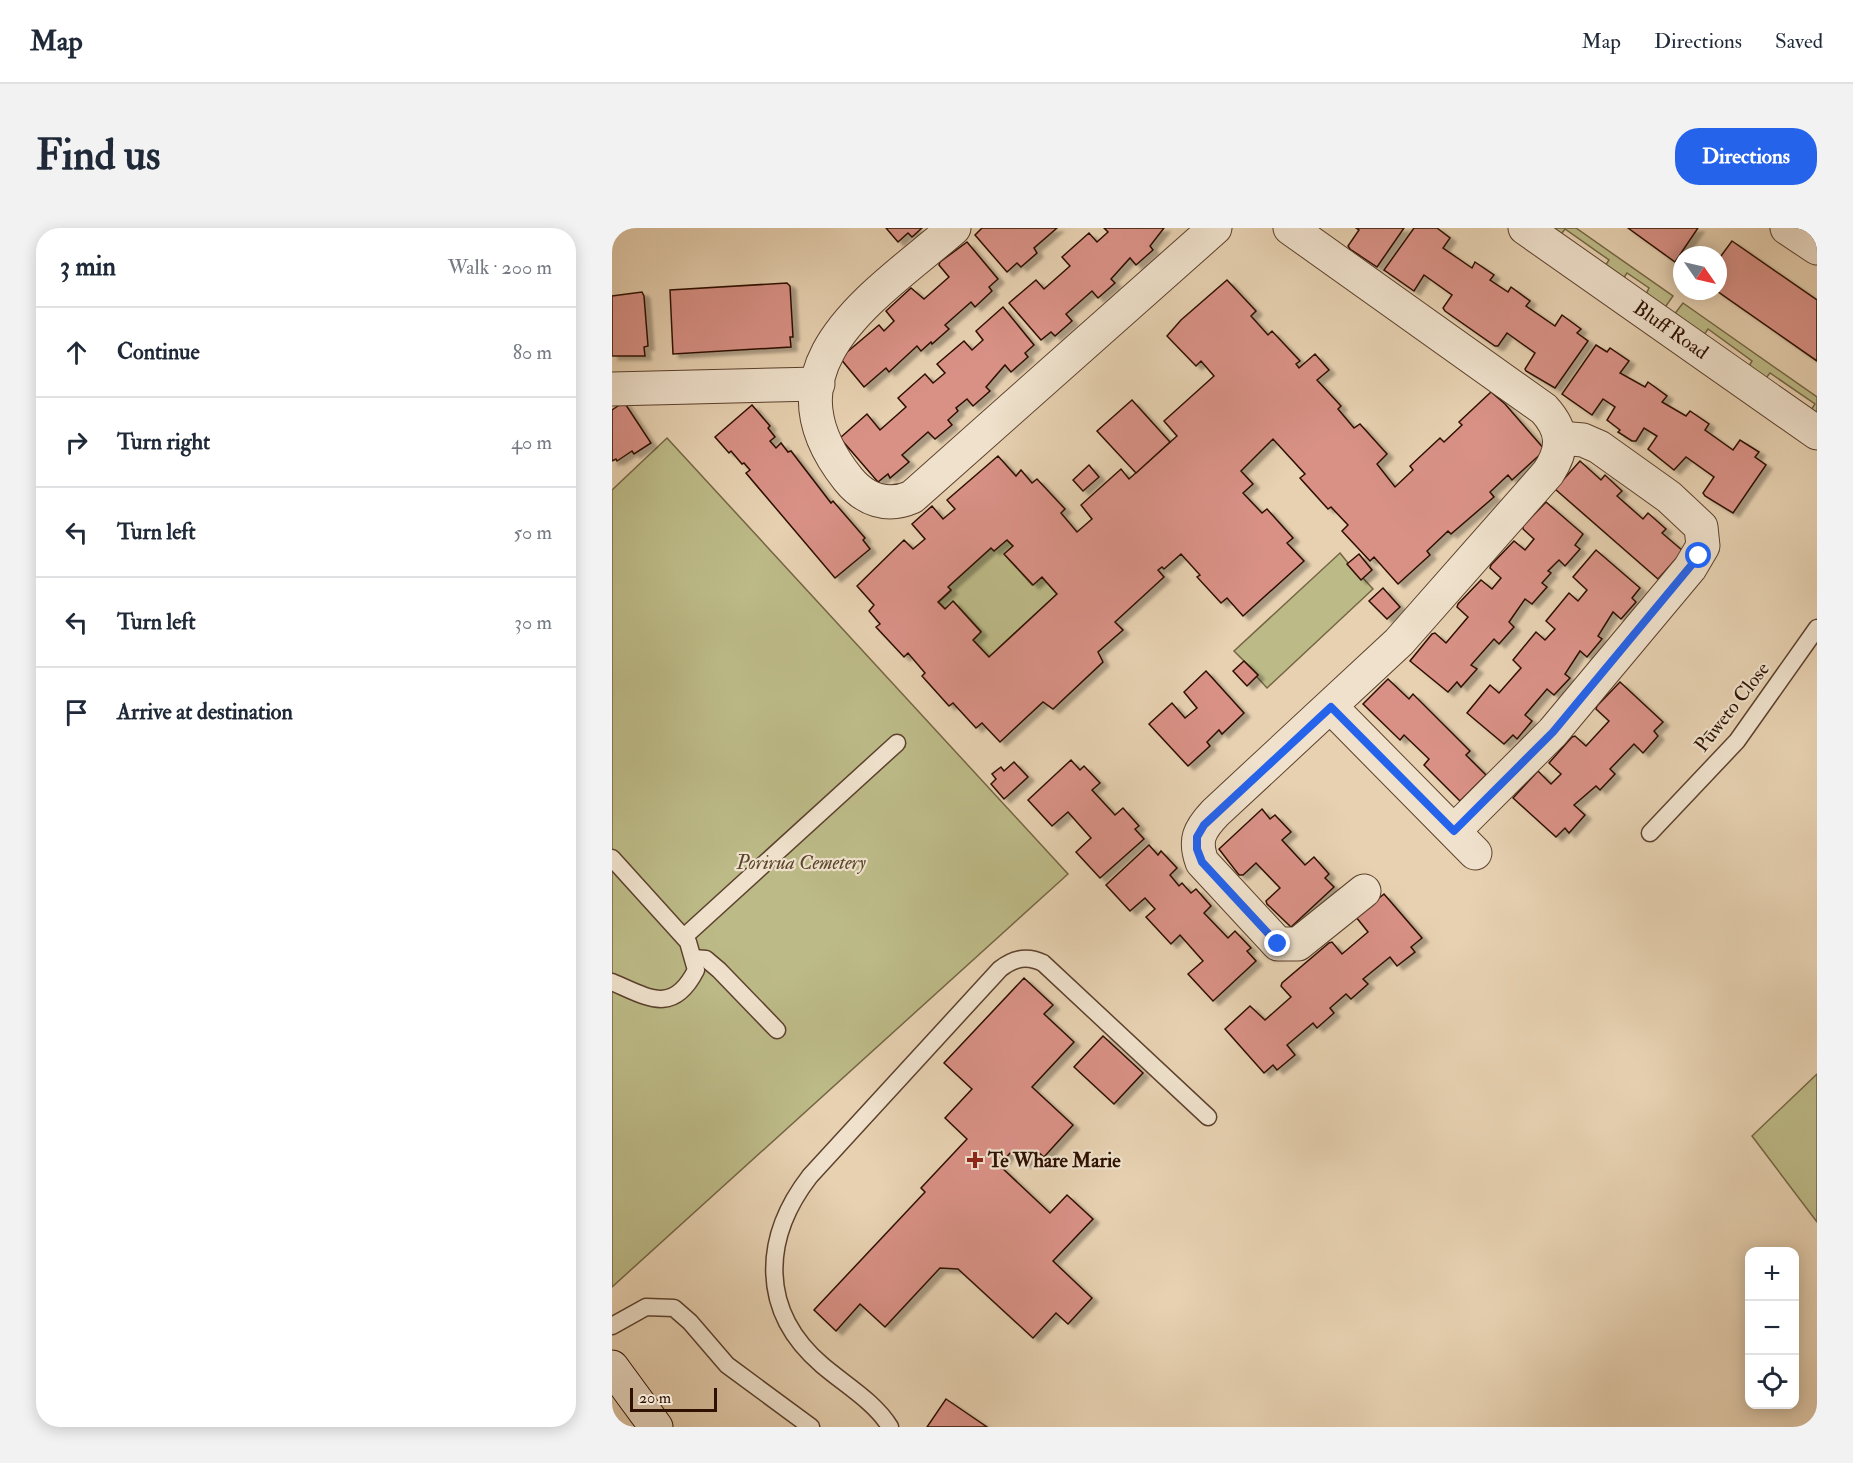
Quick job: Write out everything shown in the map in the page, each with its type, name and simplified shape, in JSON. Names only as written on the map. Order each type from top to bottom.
[{"type":"street","points":[[954,228],[846,323],[829,347],[818,384],[818,416],[826,441],[849,479],[871,498],[886,503],[912,497],[1215,228]]},
{"type":"street","points":[[1290,228],[1544,409],[1557,426],[1560,438],[1561,447],[1548,473],[1418,622],[1331,707],[1209,819],[1197,837],[1197,849],[1202,862],[1278,944],[1298,945],[1364,891]]},
{"type":"street","name":"Bluff Road","points":[[1525,228],[1817,433]]},
{"type":"street","points":[[1787,228],[1817,249]]},
{"type":"street","points":[[612,389],[818,384]]},
{"type":"street","points":[[1331,707],[1465,842],[1690,568],[1703,546],[1701,527],[1669,497],[1592,443],[1560,438]]},
{"type":"street","points":[[612,1367],[657,1427]]},
{"type":"lane","name":"Pūweto Close","points":[[1650,833],[1737,741],[1817,628]]},
{"type":"lane","points":[[684,937],[897,743]]},
{"type":"lane","points":[[612,858],[684,937],[696,970],[687,987],[676,996],[663,1000],[652,999],[612,982]]},
{"type":"lane","points":[[890,1427],[873,1407],[820,1363],[790,1327],[780,1305],[775,1284],[776,1246],[789,1204],[810,1176],[1000,969],[1008,963],[1027,957],[1043,963],[1208,1117]]},
{"type":"lane","points":[[693,958],[706,959],[719,970],[777,1030]]},
{"type":"lane","points":[[612,1326],[646,1307],[674,1308],[690,1322],[727,1365],[811,1427]]},
{"type":"green space","points":[[1546,228],[1576,228],[1673,296],[1664,309],[1646,294],[1649,288],[1627,273],[1623,279],[1605,266],[1609,260],[1565,229],[1559,237]]},
{"type":"green space","points":[[1683,303],[1817,397],[1817,417],[1811,410],[1815,404],[1770,373],[1766,378],[1749,366],[1752,361],[1708,329],[1704,335],[1673,316]]},
{"type":"green space","name":"Porirua Cemetery","points":[[667,438],[1068,874],[612,1287],[612,490]]},
{"type":"green space","points":[[1007,540],[1013,546],[1005,555],[1032,585],[1042,577],[1057,594],[989,657],[973,640],[981,631],[954,602],[945,609],[939,602],[951,591],[948,587],[991,548]]},
{"type":"green space","points":[[1340,553],[1361,579],[1363,578],[1373,589],[1267,688],[1257,677],[1258,675],[1234,651]]},
{"type":"green space","points":[[1817,1074],[1817,1222],[1752,1136]]},
{"type":"building","points":[[886,228],[922,228],[912,237],[908,233],[898,242]]},
{"type":"building","points":[[982,228],[1057,228],[1034,248],[1037,253],[1021,267],[1017,263],[1007,272],[975,235]]},
{"type":"building","points":[[1104,228],[1164,228],[1150,246],[1153,250],[1136,265],[1130,258],[1111,279],[1115,283],[1098,298],[1092,291],[1066,314],[1072,321],[1055,336],[1051,332],[1041,340],[1009,303],[1036,280],[1044,289],[1070,266],[1062,257],[1089,233],[1097,242],[1108,232]]},
{"type":"building","points":[[1356,228],[1404,228],[1377,267],[1348,246],[1359,230]]},
{"type":"building","points":[[1414,228],[1437,228],[1450,238],[1443,248],[1472,268],[1475,262],[1494,275],[1490,280],[1508,292],[1511,287],[1530,301],[1526,306],[1555,326],[1562,315],[1581,329],[1577,333],[1588,341],[1555,388],[1526,371],[1535,353],[1507,333],[1498,346],[1495,346],[1445,311],[1443,308],[1452,295],[1424,275],[1414,291],[1384,270]]},
{"type":"building","points":[[1628,228],[1698,228],[1686,246],[1673,246],[1673,261]]},
{"type":"building","points":[[1732,241],[1817,300],[1817,361],[1727,298],[1727,248]]},
{"type":"building","points":[[967,242],[998,279],[989,287],[992,291],[975,307],[971,302],[945,325],[949,329],[932,344],[931,342],[921,351],[917,346],[889,372],[886,368],[864,387],[840,358],[879,325],[884,331],[894,321],[886,311],[911,288],[924,299],[949,277],[939,265],[940,262]]},
{"type":"building","points":[[1227,280],[1256,311],[1251,316],[1268,335],[1272,331],[1300,361],[1296,364],[1299,368],[1315,354],[1329,370],[1317,380],[1341,406],[1338,409],[1354,428],[1360,424],[1387,454],[1377,464],[1395,487],[1413,470],[1410,466],[1440,438],[1444,442],[1462,425],[1459,422],[1491,392],[1505,404],[1545,450],[1512,480],[1508,475],[1490,492],[1494,497],[1451,534],[1448,531],[1427,551],[1430,555],[1398,584],[1374,557],[1370,561],[1342,531],[1348,525],[1331,507],[1328,509],[1300,478],[1305,474],[1273,439],[1241,471],[1253,484],[1243,493],[1262,513],[1267,509],[1293,538],[1287,543],[1304,561],[1243,616],[1227,598],[1221,603],[1197,577],[1200,575],[1181,554],[1164,569],[1162,567],[1158,570],[1164,577],[1115,622],[1123,630],[1098,652],[1103,662],[1053,709],[1043,702],[1000,742],[982,723],[976,728],[953,703],[949,706],[922,676],[925,673],[908,653],[904,657],[876,627],[880,624],[869,611],[874,605],[857,586],[904,540],[913,549],[925,539],[912,524],[932,506],[943,519],[955,509],[947,500],[998,456],[1016,476],[1021,470],[1032,483],[1037,479],[1065,509],[1061,513],[1077,532],[1092,519],[1081,505],[1121,469],[1129,479],[1177,436],[1164,421],[1214,376],[1201,361],[1196,366],[1167,336],[1181,320]],"holes":[[[1007,540],[1013,546],[1004,554],[1033,585],[1042,577],[1057,594],[989,657],[973,640],[981,632],[953,601],[945,609],[938,602],[951,590],[948,587],[991,548],[994,551]]]},
{"type":"building","points":[[787,283],[790,286],[793,337],[790,337],[791,347],[673,354],[670,290]]},
{"type":"building","points":[[642,292],[648,346],[644,347],[645,356],[612,356],[612,296]]},
{"type":"building","points":[[1003,307],[1034,345],[1025,353],[1028,357],[1011,372],[1005,365],[986,387],[990,391],[973,406],[967,399],[956,408],[958,411],[948,420],[952,425],[935,439],[928,432],[902,455],[909,462],[890,478],[888,474],[878,482],[840,438],[867,414],[880,430],[906,407],[898,398],[925,374],[933,383],[945,373],[937,364],[964,341],[972,350],[983,340],[976,331]]},
{"type":"building","points":[[1596,345],[1607,352],[1610,348],[1629,361],[1620,373],[1645,387],[1648,382],[1667,396],[1662,402],[1686,416],[1690,411],[1709,424],[1705,430],[1733,450],[1740,440],[1759,452],[1755,457],[1766,465],[1733,513],[1703,493],[1714,477],[1686,457],[1674,470],[1648,449],[1657,436],[1644,428],[1636,441],[1632,441],[1618,432],[1620,430],[1607,420],[1615,407],[1603,399],[1592,415],[1562,394]]},
{"type":"building","points":[[1132,400],[1170,442],[1136,473],[1097,431]]},
{"type":"building","points":[[624,402],[651,443],[634,454],[632,451],[617,461],[616,459],[612,461],[612,410]]},
{"type":"building","points":[[752,405],[770,426],[768,428],[775,437],[770,441],[776,448],[781,443],[788,452],[791,451],[831,503],[833,501],[865,538],[863,540],[870,549],[835,578],[746,473],[750,470],[731,451],[729,453],[715,437]]},
{"type":"building","points":[[1580,461],[1601,480],[1605,475],[1622,491],[1617,496],[1643,519],[1648,513],[1666,529],[1662,533],[1683,551],[1658,579],[1555,489]]},
{"type":"building","points":[[1089,465],[1099,477],[1083,491],[1073,480]]},
{"type":"building","points":[[1546,502],[1583,534],[1575,545],[1580,549],[1565,566],[1559,560],[1548,571],[1551,573],[1542,583],[1547,587],[1532,604],[1525,599],[1509,622],[1514,627],[1499,644],[1494,639],[1471,665],[1477,669],[1461,687],[1457,682],[1448,692],[1410,661],[1432,634],[1435,633],[1446,643],[1468,617],[1457,607],[1458,604],[1481,580],[1492,589],[1501,578],[1490,568],[1491,565],[1514,541],[1525,550],[1534,539],[1523,529],[1523,526]]},
{"type":"building","points":[[1596,550],[1640,588],[1632,598],[1636,602],[1621,619],[1613,612],[1598,636],[1602,639],[1587,657],[1580,651],[1565,674],[1570,678],[1554,695],[1547,689],[1525,715],[1532,721],[1517,739],[1513,735],[1504,744],[1467,713],[1490,685],[1499,693],[1521,668],[1513,660],[1536,632],[1545,640],[1555,629],[1546,621],[1569,593],[1578,601],[1587,590],[1573,577]]},
{"type":"building","points":[[1359,554],[1372,570],[1361,580],[1347,564]]},
{"type":"building","points":[[1383,588],[1400,607],[1387,619],[1369,601]]},
{"type":"building","points":[[1244,661],[1258,675],[1247,686],[1233,671]]},
{"type":"building","points":[[1206,671],[1244,713],[1222,734],[1219,730],[1207,742],[1210,746],[1188,766],[1149,724],[1172,703],[1185,718],[1197,708],[1184,692]]},
{"type":"building","points":[[1388,679],[1409,699],[1413,694],[1470,751],[1466,755],[1486,775],[1460,801],[1424,765],[1429,759],[1404,735],[1400,740],[1363,704]]},
{"type":"building","points":[[1620,682],[1663,722],[1654,731],[1658,736],[1643,753],[1634,744],[1610,769],[1615,774],[1600,790],[1596,786],[1574,805],[1585,815],[1569,833],[1565,828],[1556,837],[1513,798],[1538,771],[1551,784],[1561,774],[1549,763],[1572,737],[1575,736],[1586,746],[1609,721],[1596,709]]},
{"type":"building","points":[[1071,760],[1080,770],[1084,766],[1100,783],[1092,790],[1115,815],[1123,808],[1139,826],[1135,829],[1144,839],[1100,878],[1076,852],[1091,838],[1068,812],[1052,826],[1028,800]]},
{"type":"building","points":[[1014,762],[1028,777],[1004,799],[991,784],[996,779],[992,774],[1001,767],[1004,771]]},
{"type":"building","points":[[1262,809],[1270,819],[1275,815],[1291,832],[1282,840],[1305,865],[1314,857],[1329,874],[1325,878],[1334,887],[1291,927],[1266,901],[1280,888],[1256,863],[1243,875],[1239,875],[1219,849]]},
{"type":"building","points":[[1149,845],[1158,855],[1161,851],[1177,868],[1170,875],[1179,886],[1182,883],[1191,893],[1196,889],[1211,906],[1204,913],[1228,938],[1235,931],[1251,948],[1247,951],[1256,961],[1213,1001],[1188,974],[1203,961],[1180,935],[1171,944],[1146,917],[1155,909],[1145,898],[1130,911],[1106,885]]},
{"type":"building","points":[[1384,894],[1422,938],[1411,947],[1415,952],[1397,966],[1390,957],[1363,979],[1368,984],[1351,999],[1346,994],[1330,1008],[1334,1013],[1317,1028],[1313,1023],[1287,1045],[1295,1055],[1277,1070],[1273,1065],[1264,1073],[1225,1029],[1250,1006],[1265,1020],[1291,997],[1281,986],[1282,983],[1329,943],[1332,942],[1342,954],[1368,932],[1356,917]]},
{"type":"building","name":"Te Whare Marie","points":[[1024,978],[1053,1005],[1044,1014],[1074,1042],[1032,1087],[1073,1125],[1044,1157],[1037,1151],[1025,1164],[1012,1151],[999,1165],[1050,1213],[1067,1195],[1093,1219],[1053,1261],[1092,1298],[1068,1324],[1056,1313],[1033,1338],[958,1269],[940,1268],[885,1327],[860,1304],[836,1331],[814,1310],[925,1192],[921,1188],[967,1139],[945,1118],[972,1089],[944,1063]]},
{"type":"building","points":[[1103,1036],[1143,1073],[1114,1104],[1074,1067]]},
{"type":"building","points":[[946,1399],[987,1427],[927,1427]]},
{"type":"place","name":"Te Whare Marie","points":[[975,1160]]},
{"type":"route","points":[[1278,944],[1202,862],[1197,849],[1197,837],[1215,813],[1331,707],[1454,831],[1553,732],[1699,556]]}]
